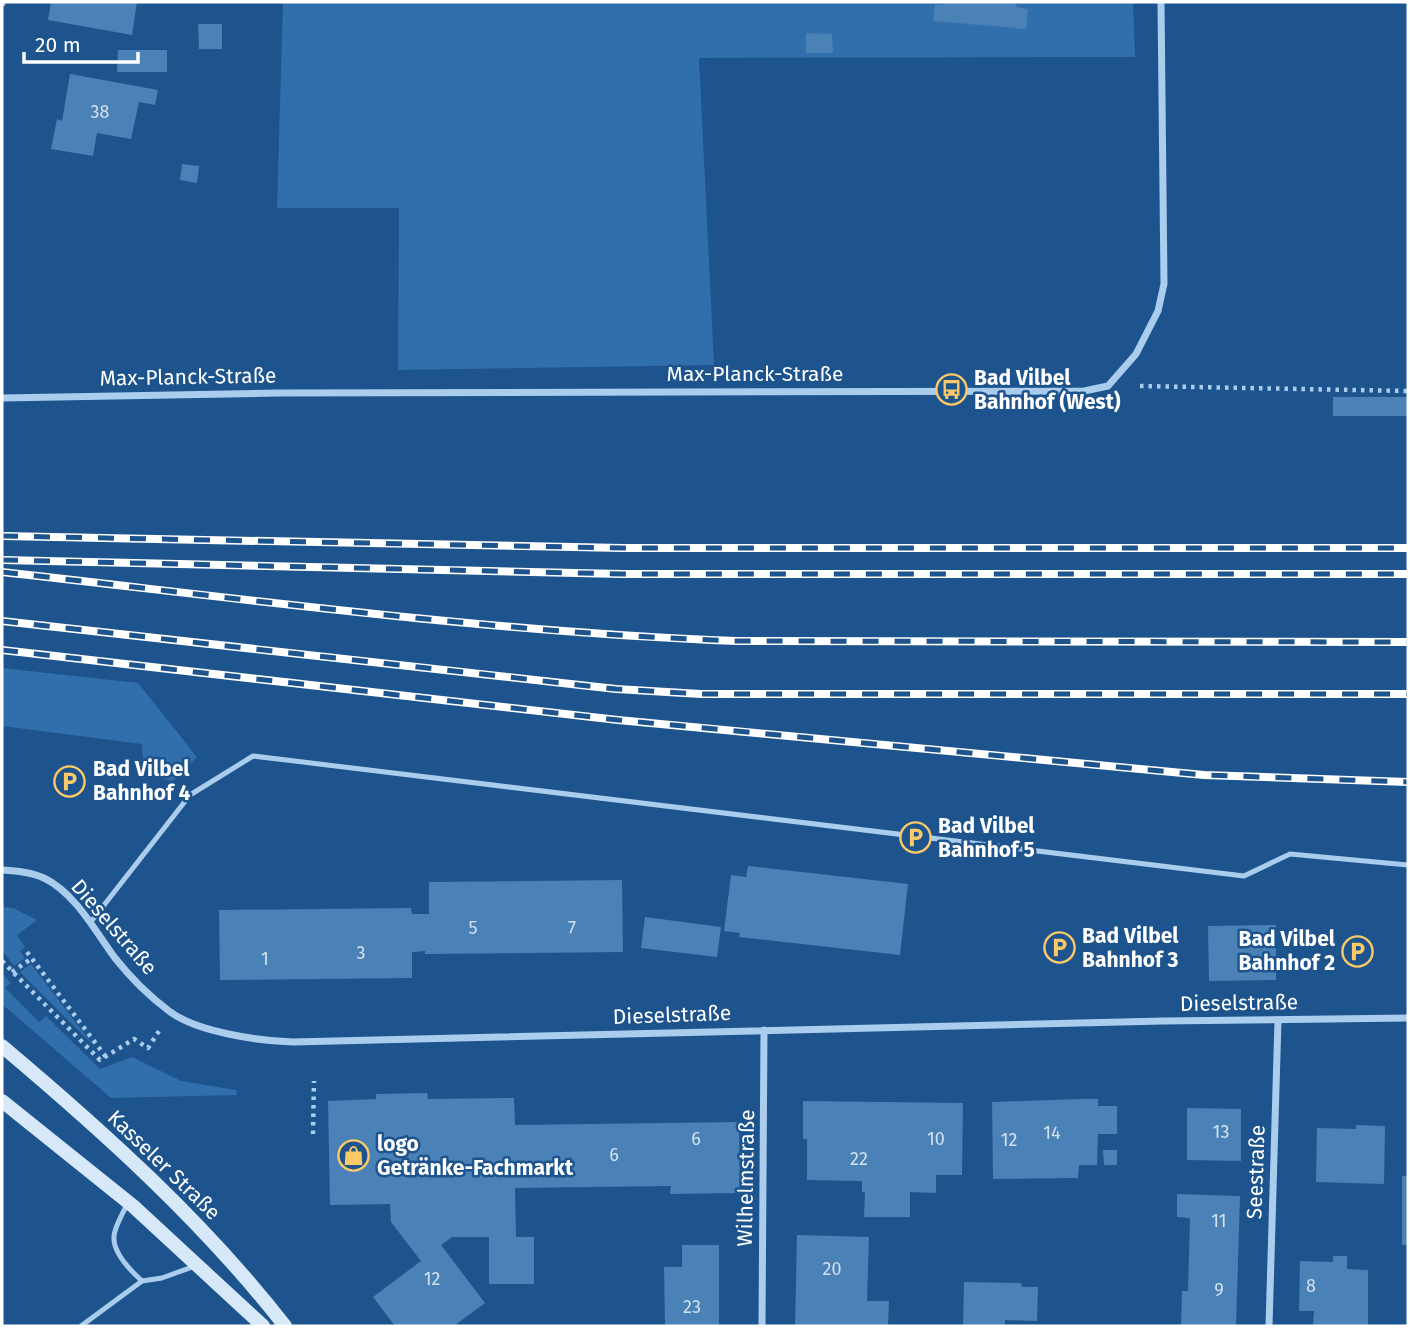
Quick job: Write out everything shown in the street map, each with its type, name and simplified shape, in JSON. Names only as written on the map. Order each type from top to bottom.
[{"type":"main road","name":"Kasseler Straße","points":[[2,1046],[155,1182],[217,1245],[285,1326]]},
{"type":"main road","points":[[2,1101],[128,1201],[263,1326]]},
{"type":"street","points":[[1108,386],[1136,354],[1158,311],[1164,284],[1161,2]]},
{"type":"street","name":"Max-Planck-Straße","points":[[2,398],[278,393],[1084,391],[1108,386]]},
{"type":"street","name":"Dieselstraße","points":[[2,870],[43,877],[64,893],[134,980],[170,1013],[206,1028],[264,1041],[1408,1018]]},
{"type":"street","name":"Seestraße","points":[[1269,1326],[1278,1020]]},
{"type":"street","name":"Wilhelmstraße","points":[[762,1326],[764,1030]]},
{"type":"lane","points":[[90,923],[190,795],[253,756],[1244,876],[1290,855],[1408,865]]},
{"type":"lane","points":[[128,1201],[114,1238],[127,1265],[142,1281]]},
{"type":"lane","points":[[81,1326],[142,1281],[162,1278],[198,1265]]},
{"type":"path","points":[[1108,386],[1408,391]]},
{"type":"path","points":[[27,952],[106,1057]]},
{"type":"path","points":[[12,972],[30,959]]},
{"type":"path","points":[[2,961],[100,1060],[134,1039],[148,1048]]},
{"type":"path","points":[[313,1135],[314,1081]]},
{"type":"shaded area","points":[[283,2],[1133,2],[1135,57],[699,58],[714,365],[398,370],[399,208],[277,208]]},
{"type":"shaded area","points":[[2,668],[138,683],[197,757],[173,781],[144,774],[142,744],[2,726]]},
{"type":"shaded area","points":[[2,907],[13,908],[37,920],[17,935],[25,947],[20,951],[25,958],[14,966],[2,950]]},
{"type":"shaded area","points":[[31,964],[93,1045],[20,972]]},
{"type":"shaded area","points":[[2,973],[11,983],[5,988],[39,1022],[46,1016],[100,1069],[132,1057],[181,1081],[236,1090],[237,1095],[111,1098],[2,1004]]},
{"type":"building","points":[[51,2],[137,2],[132,35],[48,20]]},
{"type":"building","points":[[943,2],[1016,2],[1016,7],[1028,9],[1026,29],[933,21],[935,4],[943,5]]},
{"type":"building","points":[[198,24],[222,24],[222,49],[199,49]]},
{"type":"building","points":[[806,33],[832,34],[833,53],[806,53]]},
{"type":"building","points":[[118,50],[167,50],[167,72],[117,72]]},
{"type":"building","points":[[70,74],[158,90],[155,105],[139,102],[131,139],[97,133],[93,156],[51,149],[57,119],[62,121]]},
{"type":"building","points":[[182,164],[199,166],[197,183],[180,180]]},
{"type":"building","points":[[1333,397],[1408,397],[1408,416],[1333,416]]},
{"type":"building","points":[[748,866],[908,884],[900,955],[739,937],[740,933],[724,931],[731,875],[746,877]]},
{"type":"building","points":[[622,880],[623,952],[425,954],[425,951],[412,952],[412,978],[220,980],[219,910],[411,908],[412,914],[429,914],[429,882]]},
{"type":"building","points":[[645,917],[721,927],[717,957],[641,948]]},
{"type":"building","points":[[1276,925],[1276,980],[1209,981],[1208,926]]},
{"type":"building","points":[[427,1093],[428,1099],[514,1098],[515,1125],[739,1122],[740,1193],[670,1194],[671,1186],[515,1188],[516,1237],[534,1237],[534,1284],[489,1284],[489,1237],[452,1237],[441,1245],[485,1303],[454,1326],[395,1326],[373,1297],[421,1261],[391,1222],[390,1204],[330,1205],[328,1101],[376,1099],[376,1094]]},
{"type":"building","points":[[1098,1099],[1098,1106],[1117,1106],[1117,1134],[1098,1134],[1097,1165],[1079,1165],[1078,1178],[993,1179],[992,1102]]},
{"type":"building","points":[[803,1101],[963,1103],[962,1175],[936,1175],[936,1193],[910,1192],[910,1217],[864,1217],[865,1192],[862,1192],[862,1181],[807,1180]]},
{"type":"building","points":[[1187,1108],[1241,1109],[1241,1161],[1187,1160]]},
{"type":"building","points":[[1356,1125],[1385,1126],[1384,1184],[1316,1182],[1317,1128],[1356,1129]]},
{"type":"building","points":[[1103,1150],[1117,1150],[1117,1165],[1104,1165]]},
{"type":"building","points":[[1402,1176],[1408,1176],[1408,1245],[1402,1245]]},
{"type":"building","points":[[1177,1194],[1240,1196],[1236,1326],[1181,1326],[1182,1291],[1188,1291],[1190,1218],[1177,1217]]},
{"type":"building","points":[[797,1235],[869,1237],[867,1301],[889,1301],[888,1326],[795,1326]]},
{"type":"building","points":[[682,1245],[719,1245],[719,1326],[665,1326],[664,1267],[682,1267]]},
{"type":"building","points":[[1333,1256],[1347,1256],[1347,1269],[1368,1270],[1368,1326],[1313,1326],[1314,1311],[1299,1311],[1300,1261],[1333,1262]]},
{"type":"building","points":[[964,1282],[1021,1283],[1022,1287],[1038,1287],[1037,1321],[1005,1320],[1005,1326],[963,1326]]},
{"type":"railway","points":[[2,536],[623,548],[1408,548]]},
{"type":"railway","points":[[2,560],[622,574],[1408,574]]},
{"type":"railway","points":[[2,572],[369,613],[645,637],[737,641],[1408,642]]},
{"type":"railway","points":[[2,621],[616,689],[701,694],[1408,694]]},
{"type":"railway","points":[[2,650],[618,720],[1204,775],[1408,782]]},
{"type":"place","name":"Bad Vilbel Bahnhof (West)","points":[[951,390]]},
{"type":"place","name":"Bad Vilbel Bahnhof 4","points":[[70,781]]},
{"type":"place","name":"Bad Vilbel Bahnhof 5","points":[[915,838]]},
{"type":"place","name":"Bad Vilbel Bahnhof 3","points":[[1059,948]]},
{"type":"place","name":"Bad Vilbel Bahnhof 2","points":[[1358,951]]},
{"type":"place","name":"logo Getränke-Fachmarkt","points":[[354,1156]]}]
